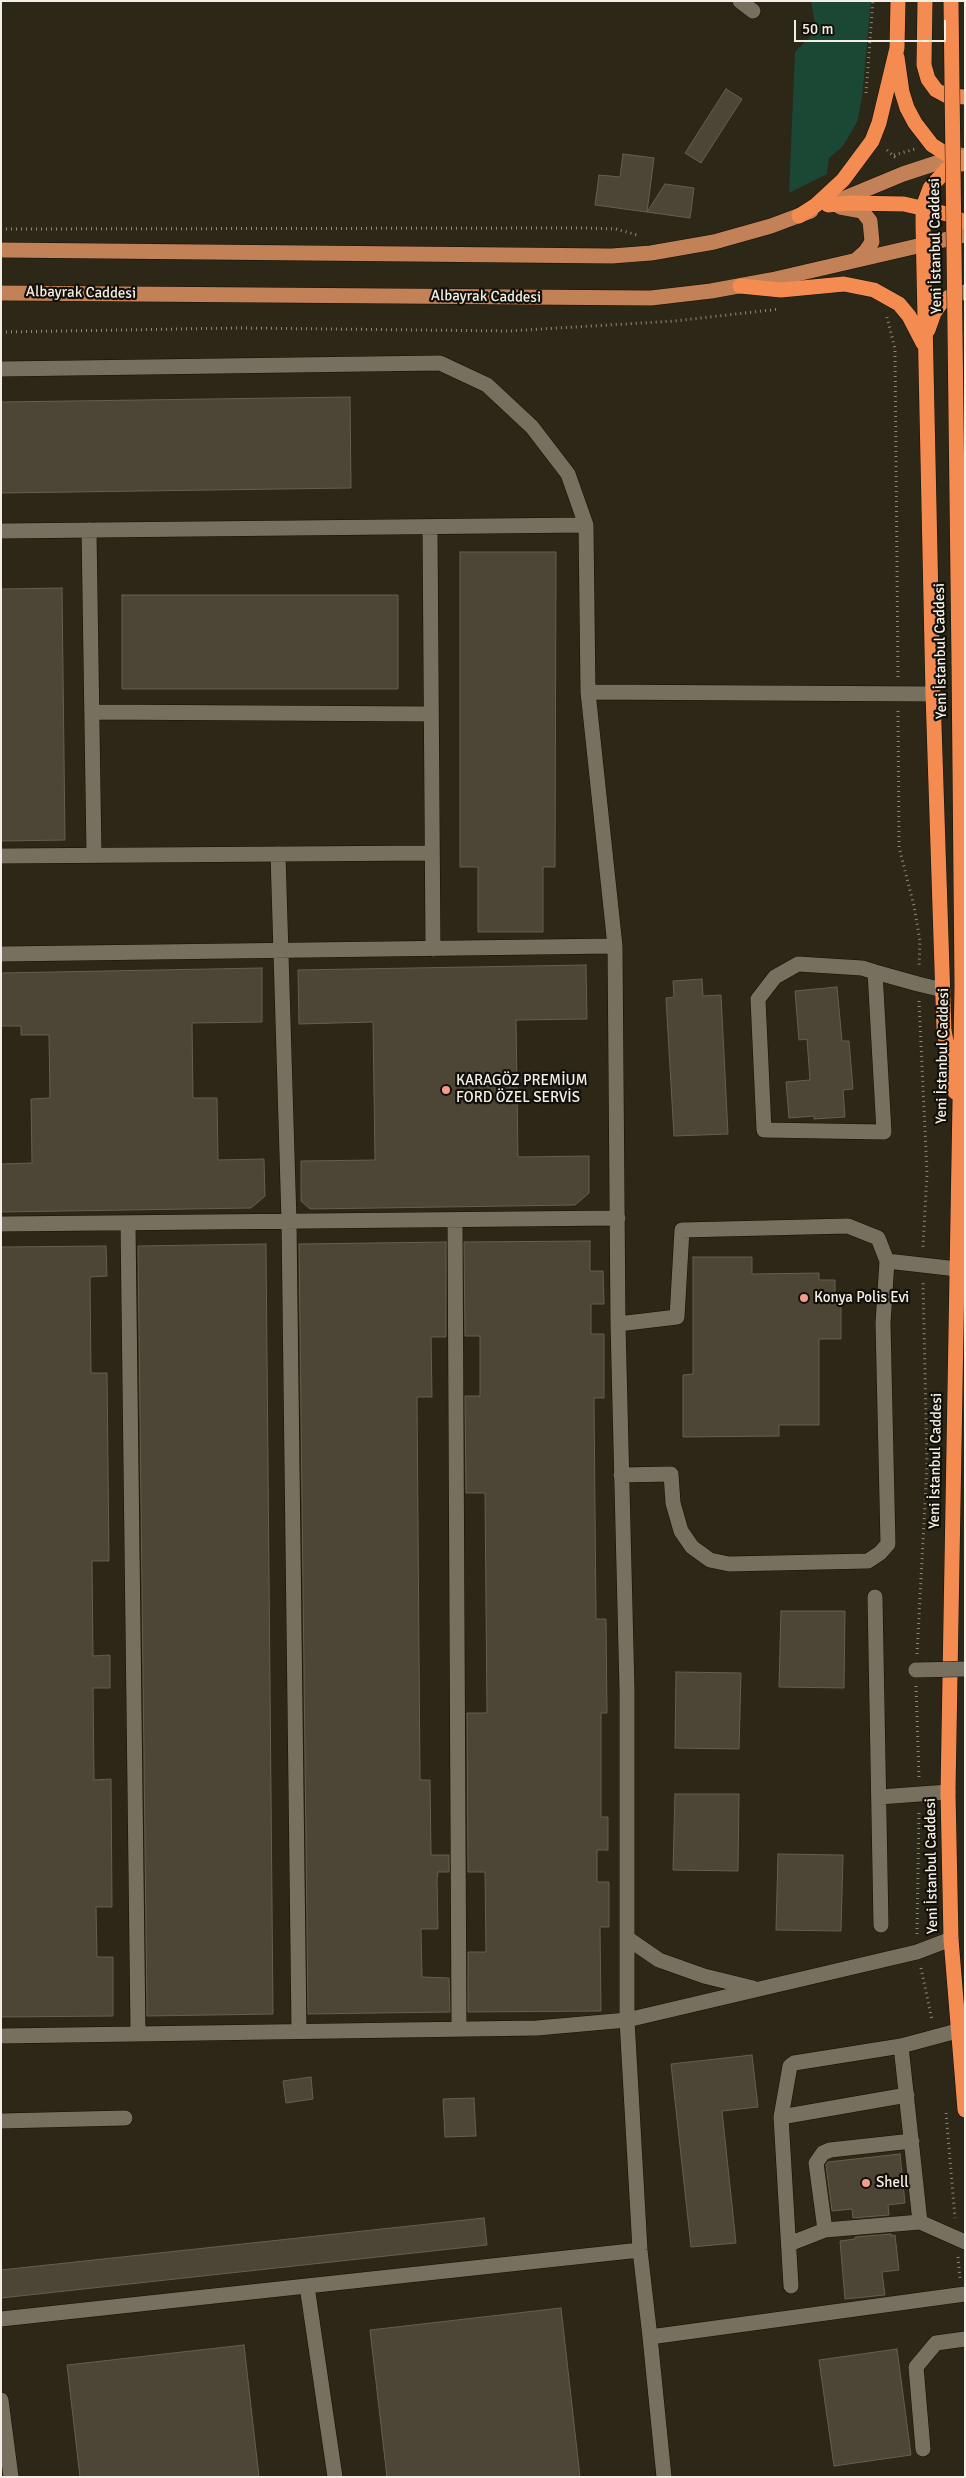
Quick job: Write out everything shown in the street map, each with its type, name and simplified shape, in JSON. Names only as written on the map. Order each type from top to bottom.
[{"type":"highway","points":[[898,1],[898,72],[907,108],[925,136],[960,159],[930,188],[923,207],[933,694],[944,1030],[949,1070],[960,1115]]},
{"type":"highway","points":[[925,1],[924,64],[928,79],[936,90],[947,96],[965,97]]},
{"type":"highway","name":"Yeni İstanbul Caddesi","points":[[951,1],[962,908],[948,1792],[950,1939],[965,2110]]},
{"type":"highway","points":[[799,216],[816,205],[843,180],[855,167],[872,141],[879,124],[897,48]]},
{"type":"highway","points":[[828,205],[886,202],[923,207],[965,222]]},
{"type":"highway","points":[[740,286],[781,290],[844,284],[874,290],[898,304],[919,332],[926,349]]},
{"type":"highway","points":[[926,349],[934,312],[949,297],[965,292]]},
{"type":"main road","points":[[1,250],[612,256],[670,250],[714,242],[799,216],[903,174],[960,159]]},
{"type":"main road","points":[[828,205],[862,212],[870,221],[872,242],[866,251],[855,260]]},
{"type":"main road","name":"Albayrak Caddesi","points":[[1,293],[651,298],[740,286],[965,234]]},
{"type":"street","points":[[740,1],[753,11]]},
{"type":"street","points":[[1,369],[440,363],[487,385],[532,427],[568,474],[586,525],[588,692],[615,946],[618,1324],[627,1690],[627,2020],[640,2250],[664,2477]]},
{"type":"street","points":[[1,531],[586,525]]},
{"type":"street","points":[[430,527],[433,948]]},
{"type":"street","points":[[89,530],[94,856]]},
{"type":"street","points":[[588,692],[933,694]]},
{"type":"street","points":[[93,712],[431,714]]},
{"type":"street","points":[[1,856],[432,853]]},
{"type":"street","points":[[278,854],[289,1221],[299,2031]]},
{"type":"street","points":[[1,954],[615,946]]},
{"type":"street","points":[[875,972],[884,1132],[764,1130],[758,999],[775,977],[798,964],[875,972],[943,990]]},
{"type":"street","points":[[1,1224],[618,1218]]},
{"type":"street","points":[[455,1220],[459,2029]]},
{"type":"street","points":[[128,1222],[138,2033]]},
{"type":"street","points":[[618,1324],[677,1317],[682,1230],[848,1226],[878,1238],[887,1261],[883,1323],[888,1544],[880,1553],[868,1561],[729,1564],[710,1560],[692,1546],[681,1531],[673,1503],[671,1474],[621,1474]]},
{"type":"street","points":[[887,1261],[957,1269]]},
{"type":"street","points":[[875,1597],[881,1925]]},
{"type":"street","points":[[916,1670],[965,1669]]},
{"type":"street","points":[[878,1797],[948,1792]]},
{"type":"street","points":[[628,1938],[659,1960],[704,1976],[757,1989]]},
{"type":"street","points":[[1,2036],[537,2028],[627,2020],[917,1952],[950,1939]]},
{"type":"street","points":[[791,2286],[781,2116],[789,2071],[794,2063],[901,2046],[957,2031]]},
{"type":"street","points":[[901,2046],[920,2222]]},
{"type":"street","points":[[781,2116],[907,2096]]},
{"type":"street","points":[[1,2121],[125,2118]]},
{"type":"street","points":[[825,2230],[816,2164],[819,2157],[830,2150],[912,2141]]},
{"type":"street","points":[[789,2244],[825,2230],[920,2222],[961,2240]]},
{"type":"street","points":[[1,2319],[640,2250]]},
{"type":"street","points":[[307,2286],[335,2477]]},
{"type":"street","points":[[650,2337],[963,2294]]},
{"type":"street","points":[[923,2448],[916,2367],[936,2343],[965,2340]]},
{"type":"street","points":[[1,2400],[12,2477]]},
{"type":"path","points":[[866,95],[873,1]]},
{"type":"path","points":[[872,141],[894,155],[902,164],[903,174]]},
{"type":"path","points":[[1,229],[583,228],[616,229],[643,238]]},
{"type":"path","points":[[886,318],[898,304]]},
{"type":"path","points":[[1,332],[239,328],[509,331],[675,321],[781,309]]},
{"type":"path","points":[[880,314],[886,318],[895,349],[899,847],[920,942],[918,984],[927,1173],[923,1265],[927,1466],[916,1670],[919,1794],[917,1952],[936,2036]]},
{"type":"path","points":[[946,2110],[961,2240],[963,2294]]},
{"type":"green space","points":[[811,1],[871,1],[862,98],[857,122],[843,146],[829,158],[827,174],[789,193],[795,52],[816,31]]},
{"type":"building","points":[[726,89],[742,99],[701,163],[685,153]]},
{"type":"building","points":[[623,154],[654,158],[647,212],[595,205],[599,175],[620,177]]},
{"type":"building","points":[[665,184],[694,188],[690,218],[647,212]]},
{"type":"building","points":[[350,397],[351,488],[1,493],[1,402]]},
{"type":"building","points":[[460,552],[556,552],[555,867],[543,867],[543,932],[478,932],[478,867],[460,867]]},
{"type":"building","points":[[62,588],[65,840],[1,841],[1,589]]},
{"type":"building","points":[[122,595],[398,595],[398,689],[122,689]]},
{"type":"building","name":"KARAGÖZ PREMİUM FORD ÖZEL SERVİS","points":[[586,965],[587,1019],[516,1020],[518,1157],[589,1156],[589,1193],[575,1205],[310,1209],[301,1201],[301,1161],[375,1160],[373,1022],[299,1024],[298,970]]},
{"type":"building","points":[[262,968],[262,1022],[192,1023],[193,1098],[217,1098],[218,1160],[264,1159],[265,1196],[251,1208],[1,1212],[1,1164],[32,1163],[31,1099],[50,1098],[49,1035],[21,1035],[21,1026],[1,1026],[1,973]]},
{"type":"building","points":[[702,979],[703,996],[721,995],[728,1134],[674,1136],[666,998],[674,997],[673,981]]},
{"type":"building","points":[[837,987],[842,1041],[849,1041],[853,1089],[843,1090],[845,1117],[814,1119],[814,1116],[789,1118],[786,1082],[810,1080],[807,1039],[799,1040],[795,991]]},
{"type":"building","points":[[590,1241],[590,1271],[603,1271],[604,1304],[591,1304],[591,1334],[604,1334],[604,1398],[594,1398],[596,1619],[606,1619],[607,1713],[601,1713],[601,1817],[608,1817],[608,1850],[597,1850],[597,1882],[609,1882],[609,1927],[600,1927],[601,2011],[468,2012],[468,1952],[486,1952],[485,1872],[468,1872],[467,1713],[487,1713],[485,1493],[466,1493],[465,1396],[480,1396],[480,1336],[465,1336],[464,1242]]},
{"type":"building","points":[[446,1242],[446,1337],[431,1337],[432,1397],[417,1397],[420,1780],[430,1780],[431,1855],[449,1855],[449,1872],[438,1872],[438,1929],[421,1929],[422,1977],[449,1978],[450,2012],[308,2014],[299,1244]]},
{"type":"building","points":[[266,1244],[273,2014],[147,2016],[138,1246]]},
{"type":"building","points":[[106,1246],[107,1276],[90,1277],[91,1373],[107,1373],[109,1561],[92,1561],[93,1656],[110,1655],[110,1688],[93,1688],[94,1780],[111,1779],[112,1907],[96,1907],[97,1957],[113,1957],[113,2016],[1,2017],[1,1247]]},
{"type":"building","points":[[693,1257],[752,1257],[752,1274],[819,1273],[819,1280],[835,1280],[835,1300],[841,1300],[841,1339],[819,1339],[819,1425],[779,1425],[779,1436],[683,1437],[683,1375],[693,1374]]},
{"type":"building","points":[[781,1611],[845,1611],[844,1688],[779,1687]]},
{"type":"building","points":[[676,1672],[741,1673],[739,1749],[675,1748]]},
{"type":"building","points":[[675,1794],[739,1794],[738,1871],[673,1870]]},
{"type":"building","points":[[778,1854],[843,1855],[841,1931],[776,1930]]},
{"type":"building","points":[[752,2055],[758,2107],[722,2111],[736,2243],[691,2247],[671,2064]]},
{"type":"building","points":[[311,2077],[313,2099],[286,2103],[283,2081]]},
{"type":"building","points":[[474,2098],[476,2136],[445,2137],[443,2099]]},
{"type":"building","points":[[900,2154],[905,2203],[888,2205],[889,2215],[853,2218],[852,2209],[832,2211],[826,2165],[828,2162]]},
{"type":"building","points":[[484,2218],[487,2245],[1,2298],[1,2270]]},
{"type":"building","points":[[891,2234],[891,2236],[895,2235],[899,2270],[882,2272],[885,2295],[845,2299],[840,2241],[855,2239],[855,2237]]},
{"type":"building","points":[[561,2308],[580,2477],[387,2477],[370,2330]]},
{"type":"building","points":[[244,2345],[259,2477],[80,2477],[67,2365]]},
{"type":"building","points":[[897,2349],[911,2455],[834,2466],[819,2360]]},
{"type":"place","name":"KARAGÖZ PREMİUM FORD ÖZEL SERVİS","points":[[446,1090]]},
{"type":"place","name":"Konya Polis Evi","points":[[804,1298]]},
{"type":"place","name":"Shell","points":[[866,2183]]}]
